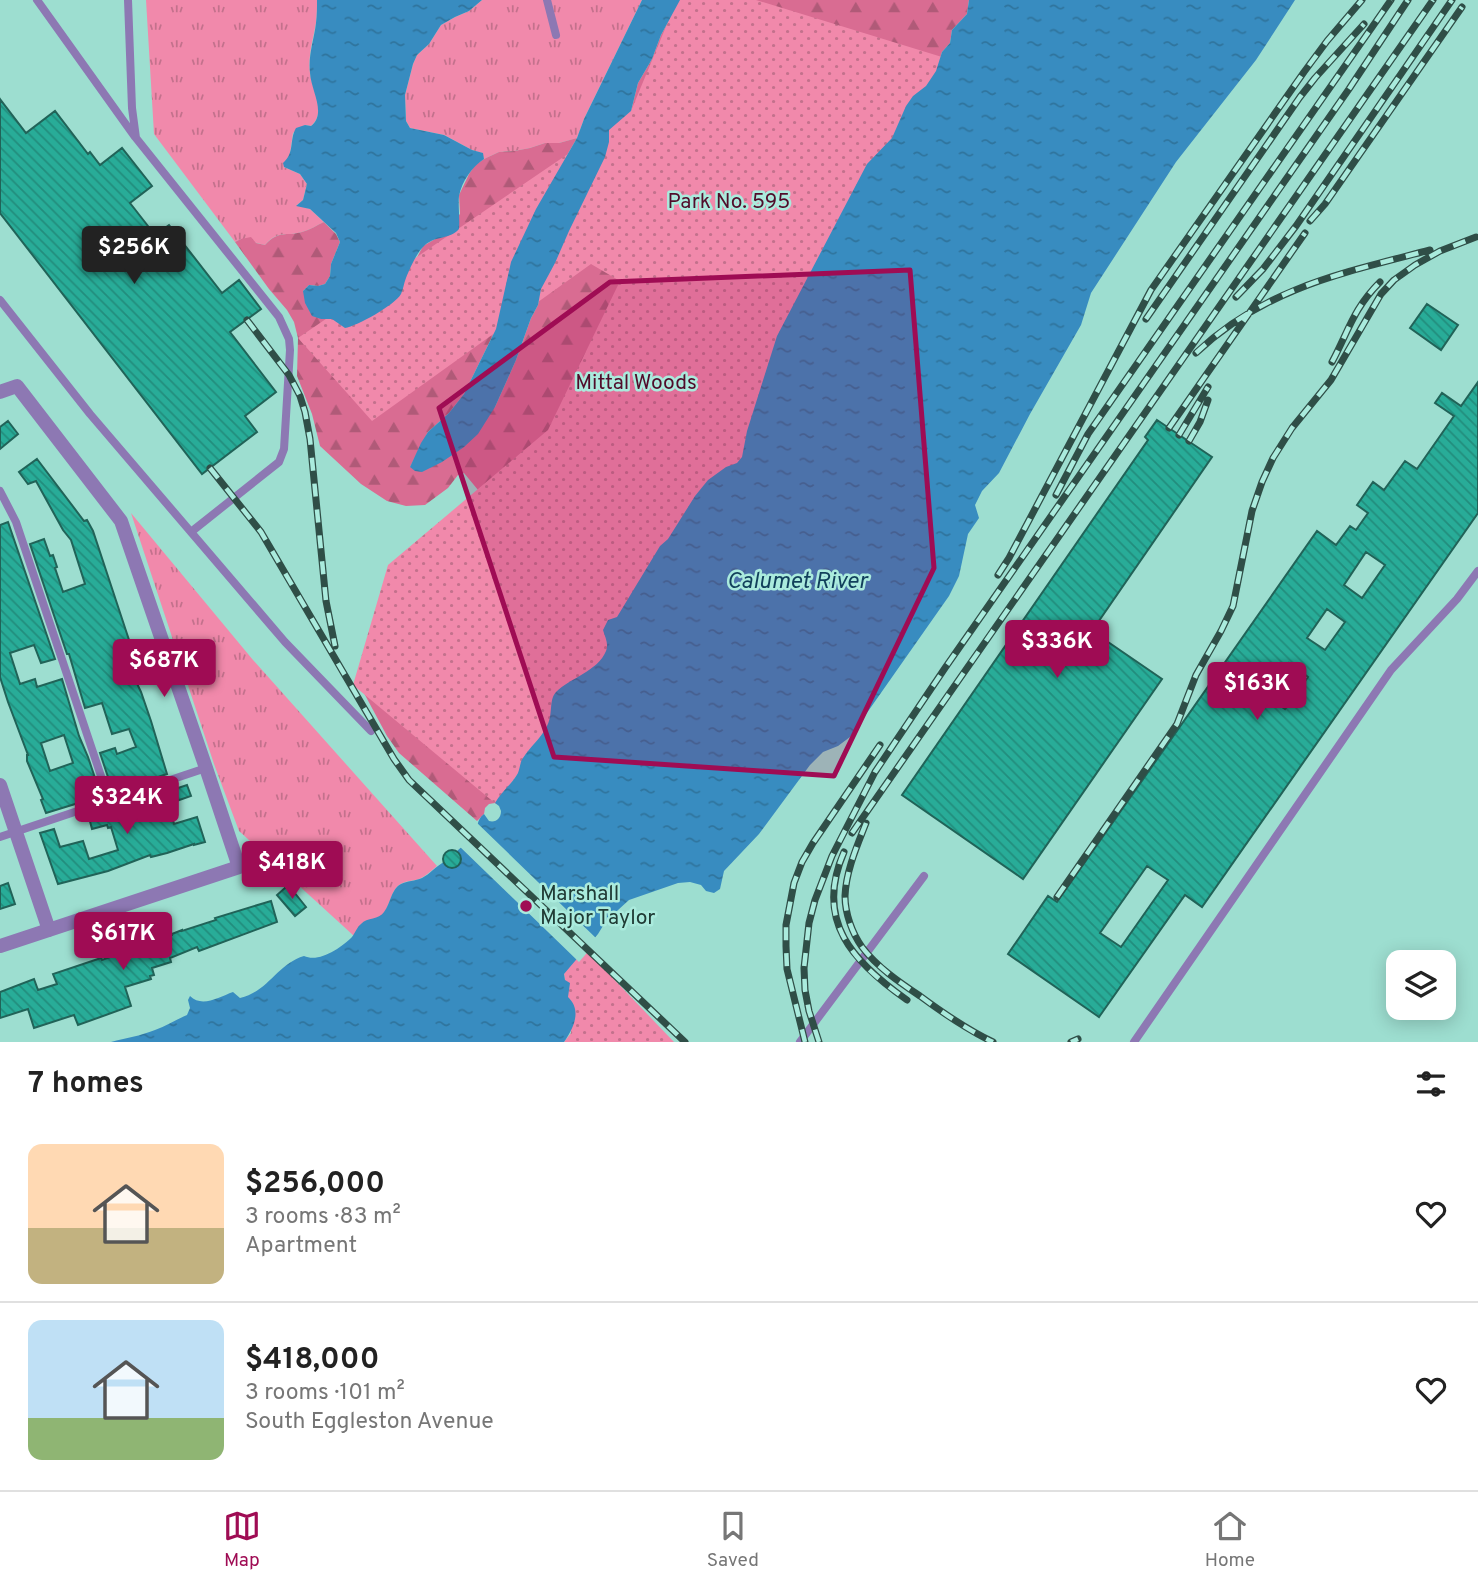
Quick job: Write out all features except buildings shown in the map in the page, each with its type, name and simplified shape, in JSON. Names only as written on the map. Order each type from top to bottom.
[{"type":"street","points":[[0,392],[17,386],[121,521],[239,867],[0,946]]},
{"type":"street","points":[[0,785],[49,930]]},
{"type":"lane","points":[[37,0],[136,138],[279,317],[289,339],[284,449],[279,462],[191,532]]},
{"type":"lane","points":[[128,0],[132,108],[136,138]]},
{"type":"lane","points":[[547,0],[556,35]]},
{"type":"lane","points":[[0,300],[90,414],[285,642],[371,732]]},
{"type":"lane","points":[[0,491],[16,522],[109,800]]},
{"type":"lane","points":[[1134,1042],[1391,670],[1457,599],[1478,571]]},
{"type":"lane","points":[[0,836],[206,768]]},
{"type":"lane","points":[[800,1042],[924,876]]},
{"type":"highlighted area","points":[[910,270],[934,568],[834,776],[554,757],[439,408],[610,282]]},
{"type":"green space","points":[[146,0],[317,0],[310,66],[318,114],[311,126],[305,125],[293,133],[290,154],[284,167],[300,174],[307,184],[303,200],[297,205],[310,209],[324,222],[302,232],[278,235],[265,245],[241,239],[235,242],[154,134]]},
{"type":"green space","points":[[482,0],[642,0],[577,138],[499,152],[484,159],[482,153],[444,135],[410,128],[406,121],[405,95],[417,55],[429,44],[441,25],[469,11]]},
{"type":"green space","name":"Park No. 595","points":[[677,0],[756,0],[955,61],[734,479],[496,804],[353,685],[388,565],[548,430],[620,281],[591,264],[372,421],[298,338],[631,111]]},
{"type":"green space","name":"Park No. 595","points":[[680,0],[969,0],[967,14],[952,30],[950,43],[942,52],[936,71],[495,803],[485,808],[484,814],[477,821],[399,753],[358,682],[478,490],[464,473],[458,475],[448,488],[425,505],[406,506],[387,501],[361,484],[320,446],[312,414],[297,376],[298,338],[294,322],[235,242],[251,237],[256,243],[265,245],[279,235],[302,232],[324,222],[340,242],[331,264],[330,276],[325,284],[309,285],[303,291],[405,280],[423,246],[435,239],[460,214],[459,195],[475,165],[499,152],[577,138],[536,209],[496,329],[464,394],[449,413],[428,432],[410,467],[495,407],[538,305],[541,289],[631,111],[638,83]]},
{"type":"green space","points":[[131,513],[253,660],[437,866],[422,878],[399,885],[383,914],[361,924],[354,936],[239,831],[214,764]]},
{"type":"green space","points":[[585,949],[674,1042],[564,1042],[571,1033],[564,974]]},
{"type":"water","points":[[317,0],[482,0],[469,11],[441,25],[429,44],[417,55],[405,95],[406,121],[410,128],[444,135],[483,153],[484,159],[468,175],[460,190],[459,229],[451,235],[429,242],[422,248],[397,299],[375,314],[345,328],[332,319],[312,316],[305,303],[303,291],[309,285],[325,284],[330,276],[331,264],[340,242],[336,233],[310,209],[296,206],[303,200],[307,184],[300,174],[284,167],[283,163],[291,151],[296,128],[311,126],[318,115],[310,66]]},
{"type":"water","points":[[642,0],[680,0],[638,83],[631,111],[609,130],[605,157],[541,289],[538,305],[495,407],[478,434],[464,447],[422,472],[415,471],[410,467],[421,443],[464,394],[496,329],[511,262],[536,209],[577,138]]},
{"type":"water","name":"Calumet River","points":[[969,0],[1295,0],[1256,60],[1176,162],[1091,293],[1081,325],[999,473],[982,491],[975,505],[979,518],[968,534],[959,576],[949,596],[850,737],[823,752],[810,765],[759,834],[724,871],[720,889],[714,893],[706,891],[701,885],[678,883],[629,900],[606,921],[564,974],[565,980],[570,983],[568,997],[576,1013],[571,1031],[564,1042],[111,1042],[149,1032],[187,1015],[190,996],[205,1001],[233,992],[240,998],[250,995],[295,960],[304,956],[316,958],[336,950],[352,937],[364,922],[382,915],[398,886],[422,878],[444,862],[450,868],[458,866],[461,858],[457,851],[466,843],[484,814],[489,821],[499,818],[501,811],[495,803],[516,777],[522,760],[546,728],[556,692],[602,658],[607,646],[603,630],[608,620],[617,617],[660,546],[668,539],[708,480],[726,467],[737,463],[742,457],[747,431],[777,336],[867,164],[892,138],[906,106],[913,96],[926,86],[936,71],[942,52],[950,43],[952,30],[967,14]]},
{"type":"pier","points":[[474,820],[598,940],[579,962],[458,845],[473,829]]},
{"type":"railway","points":[[998,575],[1151,290],[1304,72],[1362,0]]},
{"type":"railway","points":[[1056,495],[1088,434],[1391,0]]},
{"type":"railway","points":[[819,1042],[805,990],[804,968],[809,923],[832,856],[875,772],[1408,0]]},
{"type":"railway","points":[[852,833],[1433,0]]},
{"type":"railway","points":[[1236,297],[1263,269],[1296,226],[1452,0]]},
{"type":"railway","points":[[1310,221],[1325,204],[1462,7]]},
{"type":"railway","points":[[1146,319],[1300,97],[1364,24]]},
{"type":"railway","points":[[1169,428],[1305,233]]},
{"type":"railway","points":[[1057,897],[1177,724],[1196,675],[1233,606],[1252,511],[1273,458],[1292,428],[1331,380],[1381,294],[1394,280],[1440,251],[1476,237]]},
{"type":"railway","points":[[1196,353],[1222,331],[1277,298],[1335,276],[1430,250]]},
{"type":"railway","points":[[1332,362],[1357,311],[1380,282]]},
{"type":"railway","points":[[247,320],[289,375],[305,412],[326,601],[335,646]]},
{"type":"railway","points":[[1179,435],[1208,387]]},
{"type":"railway","points":[[1189,441],[1208,400]]},
{"type":"railway","points":[[210,468],[261,532],[394,759],[409,780],[685,1042]]},
{"type":"railway","points":[[805,1042],[787,969],[786,925],[794,883],[813,843],[880,745]]},
{"type":"railway","points":[[866,823],[850,868],[845,896],[848,916],[858,941],[874,961],[896,980],[973,1032],[993,1042]]},
{"type":"railway","points":[[844,852],[836,877],[834,899],[844,938],[870,971],[907,1000]]},
{"type":"railway","points":[[1071,1042],[1078,1039]]},
{"type":"place","name":"Marshall Major Taylor","points":[[526,906]]},
{"type":"park label","name":"Mittal Woods","points":[[636,383]]}]
